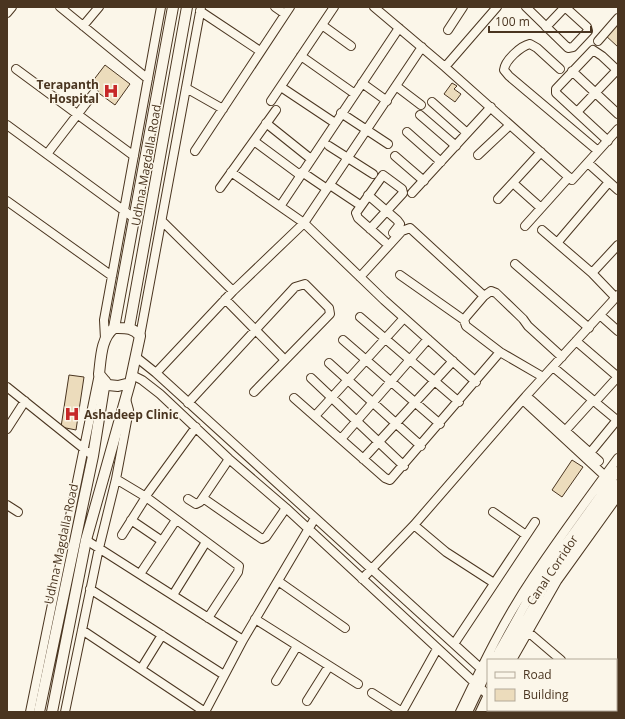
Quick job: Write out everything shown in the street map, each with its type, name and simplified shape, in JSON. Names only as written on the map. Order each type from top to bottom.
[{"type":"main road","name":"Udhna Magdalla Road","points":[[114,328],[173,7]]},
{"type":"main road","name":"Udhna Magdalla Road","points":[[129,328],[188,7]]},
{"type":"main road","points":[[52,712],[86,540],[125,396],[131,379],[140,336],[137,331],[129,328],[114,328],[109,332],[105,339]]},
{"type":"main road","name":"Udhna Magdalla Road","points":[[38,712],[93,456],[102,377],[101,354],[105,339]]},
{"type":"main road","points":[[102,377],[112,386],[131,379]]},
{"type":"street","points":[[7,14],[12,7]]},
{"type":"street","points":[[60,7],[148,79]]},
{"type":"street","points":[[83,26],[99,7]]},
{"type":"street","points":[[105,339],[104,320],[160,7]]},
{"type":"street","points":[[195,151],[287,11],[275,7]]},
{"type":"street","points":[[271,101],[334,7]]},
{"type":"street","points":[[374,7],[446,67],[572,180],[618,129]]},
{"type":"street","points":[[448,30],[463,7]]},
{"type":"street","points":[[446,67],[498,7]]},
{"type":"street","points":[[526,7],[546,27],[568,48],[573,47],[588,31],[587,27],[565,7],[546,27]]},
{"type":"street","points":[[140,336],[201,9],[260,51]]},
{"type":"street","points":[[598,41],[618,18]]},
{"type":"street","points":[[322,25],[351,46]]},
{"type":"street","points":[[281,205],[399,28]]},
{"type":"street","points":[[560,69],[537,48],[530,44],[524,46],[506,63],[504,70],[509,76],[598,151]]},
{"type":"street","points":[[156,373],[225,299],[304,223],[422,47]]},
{"type":"street","points":[[577,112],[617,70],[593,50],[556,89],[556,93],[608,141]]},
{"type":"street","points":[[301,56],[354,94]]},
{"type":"street","points":[[16,69],[134,156]]},
{"type":"street","points":[[572,71],[618,114]]},
{"type":"street","points":[[362,83],[386,101]]},
{"type":"street","points":[[396,86],[421,105]]},
{"type":"street","points":[[281,87],[335,123]]},
{"type":"street","points":[[186,88],[222,109]]},
{"type":"street","points":[[47,154],[94,93]]},
{"type":"street","points":[[432,102],[467,133]]},
{"type":"street","points":[[412,193],[491,107]]},
{"type":"street","points":[[220,188],[276,110]]},
{"type":"street","points":[[342,113],[388,144]]},
{"type":"street","points":[[420,116],[456,146]]},
{"type":"street","points":[[266,123],[311,159]]},
{"type":"street","points":[[7,125],[134,218]]},
{"type":"street","points":[[478,155],[510,125]]},
{"type":"street","points":[[407,132],[441,162]]},
{"type":"street","points":[[254,141],[301,174],[329,187],[357,203]]},
{"type":"street","points":[[329,146],[373,174]]},
{"type":"street","points":[[498,199],[541,152]]},
{"type":"street","points":[[395,156],[424,181]]},
{"type":"street","points":[[588,163],[618,190]]},
{"type":"street","points":[[231,172],[281,205],[304,223],[404,318],[476,382]]},
{"type":"street","points":[[370,229],[403,192],[402,189],[383,175],[368,195],[356,216],[370,229],[385,242]]},
{"type":"street","points":[[525,226],[569,177]]},
{"type":"street","points":[[557,243],[609,182]]},
{"type":"street","points":[[513,183],[541,208]]},
{"type":"street","points":[[359,276],[400,224],[368,195]]},
{"type":"street","points":[[7,201],[112,276]]},
{"type":"street","points":[[162,221],[233,291]]},
{"type":"street","points":[[359,276],[402,231],[410,228],[484,296]]},
{"type":"street","points":[[362,578],[414,525],[524,398],[617,296],[542,230]]},
{"type":"street","points":[[592,273],[618,244]]},
{"type":"street","points":[[515,264],[589,328]]},
{"type":"street","points":[[400,275],[464,320],[466,326],[500,352],[543,377]]},
{"type":"street","points":[[188,403],[295,287],[300,284],[305,284],[329,308],[331,311],[330,314],[254,392]]},
{"type":"street","points":[[464,320],[484,296],[490,291],[496,293],[523,319],[528,326],[562,357]]},
{"type":"street","points":[[225,299],[285,360]]},
{"type":"street","points":[[600,315],[618,331]]},
{"type":"street","points":[[360,317],[459,402]]},
{"type":"street","points":[[315,416],[404,318]]},
{"type":"street","points":[[341,440],[428,339]]},
{"type":"street","points":[[342,340],[440,424]]},
{"type":"street","points":[[565,431],[616,379],[576,341]]},
{"type":"street","points":[[294,398],[388,480],[392,479],[404,466],[500,352]]},
{"type":"street","points":[[136,357],[156,373],[486,672],[460,712]]},
{"type":"street","points":[[363,459],[453,361]]},
{"type":"street","points":[[329,363],[421,446]]},
{"type":"street","points":[[553,367],[617,421],[590,453]]},
{"type":"street","points":[[30,712],[83,448],[102,377]]},
{"type":"street","points":[[311,378],[404,466]]},
{"type":"street","points":[[131,379],[148,385],[196,427],[229,459],[286,508],[487,694]]},
{"type":"street","points":[[7,387],[93,456]]},
{"type":"street","points":[[65,712],[90,589],[116,478],[129,410],[125,396]]},
{"type":"street","points":[[524,398],[599,461]]},
{"type":"street","points":[[524,398],[605,476]]},
{"type":"street","points":[[7,429],[25,401]]},
{"type":"street","points":[[122,535],[147,495],[196,427]]},
{"type":"street","points":[[492,659],[533,577],[618,458]]},
{"type":"street","points":[[188,499],[196,504],[203,498],[229,459]]},
{"type":"street","points":[[495,659],[536,584],[618,471]]},
{"type":"street","points":[[116,478],[147,495],[176,520],[237,564],[239,569],[208,618]]},
{"type":"street","points":[[504,659],[546,584],[618,484]]},
{"type":"street","name":"Canal Corridor","points":[[513,659],[527,631],[557,581],[618,496]]},
{"type":"street","points":[[203,498],[262,539],[266,538],[286,508]]},
{"type":"street","points":[[7,505],[18,512]]},
{"type":"street","points":[[493,512],[526,535]]},
{"type":"street","points":[[82,630],[205,712],[243,640],[315,518]]},
{"type":"street","points":[[131,520],[162,541]]},
{"type":"street","points":[[140,574],[176,520]]},
{"type":"street","points":[[454,644],[535,522]]},
{"type":"street","points":[[414,525],[446,552],[494,583]]},
{"type":"street","points":[[86,540],[243,640]]},
{"type":"street","points":[[173,595],[206,542]]},
{"type":"street","points":[[278,581],[345,628]]},
{"type":"street","points":[[90,589],[224,675]]},
{"type":"street","points":[[255,619],[358,684]]},
{"type":"street","points":[[527,631],[560,659]]},
{"type":"street","points":[[141,669],[162,635]]},
{"type":"street","points":[[276,681],[297,646]]},
{"type":"street","points":[[372,694],[402,712],[437,649]]},
{"type":"street","points":[[307,701],[329,666]]},
{"type":"street","points":[[468,712],[477,684]]},
{"type":"street","points":[[480,712],[487,697]]},
{"type":"building","points":[[616,22],[618,24],[618,47],[604,34]]},
{"type":"building","points":[[105,65],[130,84],[115,105],[89,86]]},
{"type":"building","points":[[452,83],[457,86],[454,89],[461,94],[455,102],[444,94]]},
{"type":"building","points":[[69,375],[84,377],[76,430],[61,427]]},
{"type":"building","points":[[572,460],[583,467],[562,497],[552,490]]},
{"type":"waterway","points":[[473,712],[482,693]]},
{"type":"place","name":"Terapanth Hospital","points":[[111,91]]},
{"type":"place","name":"Ashadeep Clinic","points":[[72,414]]}]
